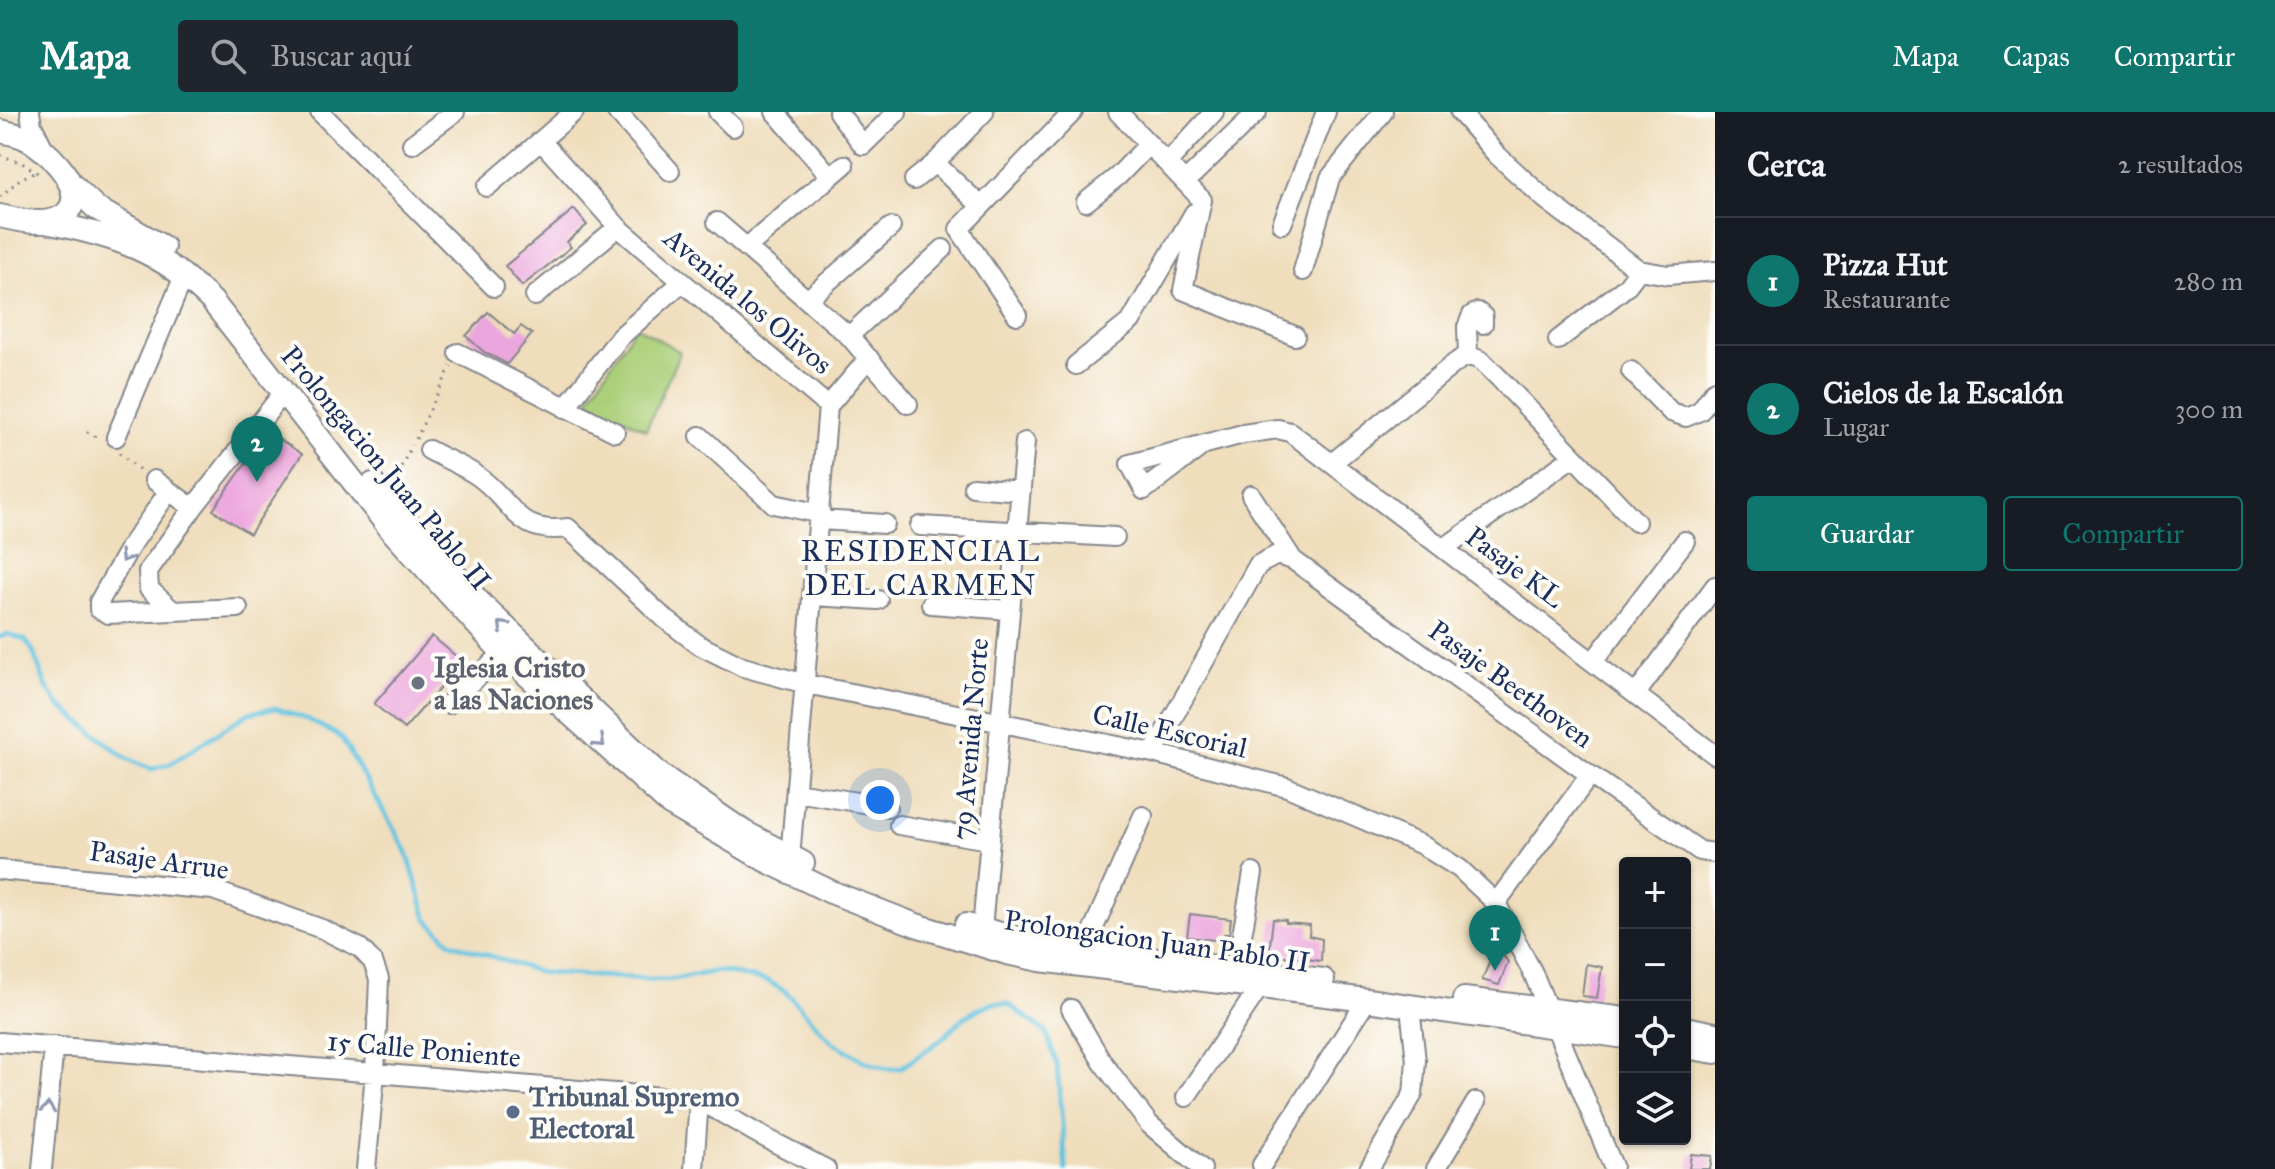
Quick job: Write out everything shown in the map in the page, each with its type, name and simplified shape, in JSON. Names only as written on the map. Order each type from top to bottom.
[{"type":"main road","points":[[0,131],[26,138],[45,161]]},
{"type":"main road","name":"Prolongacion Juan Pablo II","points":[[45,161],[59,165],[59,182],[170,251],[227,297],[385,499],[494,617],[659,774],[831,892],[916,925],[981,938],[1236,969],[1552,1019],[1619,1036]]},
{"type":"main road","points":[[45,222],[62,216],[72,206],[73,195],[59,182]]},
{"type":"main road","name":"Prolongacion Juan Pablo II","points":[[4,209],[21,222],[45,222],[112,236],[153,255],[184,276],[212,301],[392,531],[503,653],[670,804],[704,827],[790,865]]},
{"type":"main road","name":"Prolongacion Juan Pablo II","points":[[981,938],[1055,963],[1410,1007],[1552,1019],[1619,1019]]},
{"type":"main road","points":[[1691,1029],[1715,1034]]},
{"type":"main road","points":[[1691,1048],[1715,1052]]},
{"type":"street","points":[[30,112],[45,161]]},
{"type":"street","points":[[320,112],[494,287]]},
{"type":"street","points":[[412,144],[455,112]]},
{"type":"street","points":[[487,187],[574,112]]},
{"type":"street","points":[[617,112],[670,171]]},
{"type":"street","points":[[718,112],[733,127]]},
{"type":"street","points":[[747,247],[837,170],[775,112]]},
{"type":"street","points":[[838,112],[863,145],[897,112]]},
{"type":"street","points":[[914,180],[935,163],[984,112]]},
{"type":"street","points":[[1017,315],[959,229],[1073,112]]},
{"type":"street","points":[[1167,163],[1214,112]]},
{"type":"street","points":[[1185,182],[1257,112]]},
{"type":"street","points":[[1282,224],[1326,112]]},
{"type":"street","points":[[1303,271],[1330,178],[1383,112]]},
{"type":"street","points":[[1460,112],[1496,154],[1545,199],[1639,270],[1668,275],[1715,271]]},
{"type":"street","points":[[1126,115],[1202,200]]},
{"type":"street","name":"Avenida los Olivos","points":[[542,142],[618,227],[828,406],[790,865]]},
{"type":"street","points":[[1086,202],[1118,176],[1149,144]]},
{"type":"street","points":[[935,163],[981,206]]},
{"type":"street","points":[[1202,200],[1183,290],[1295,336]]},
{"type":"street","points":[[1076,365],[1131,321],[1202,200]]},
{"type":"street","points":[[717,222],[849,336],[908,404]]},
{"type":"street","points":[[535,296],[618,227]]},
{"type":"street","points":[[808,299],[891,227]]},
{"type":"street","points":[[849,336],[943,249]]},
{"type":"street","points":[[1558,340],[1626,287],[1639,270]]},
{"type":"street","points":[[111,442],[184,276]]},
{"type":"street","points":[[565,408],[620,337],[681,283]]},
{"type":"street","points":[[1468,355],[1467,327],[1472,315],[1478,312],[1483,316],[1483,324]]},
{"type":"street","points":[[458,353],[615,432]]},
{"type":"street","points":[[1468,355],[1482,361],[1636,522]]},
{"type":"street","points":[[1332,463],[1468,355]]},
{"type":"street","points":[[828,406],[869,358]]},
{"type":"street","points":[[1631,371],[1671,412],[1686,417],[1700,411],[1715,390]]},
{"type":"street","points":[[172,610],[149,589],[147,574],[193,508],[283,393]]},
{"type":"street","name":"Pasaje KL","points":[[1202,446],[1222,439],[1278,429],[1290,432],[1715,753]]},
{"type":"street","points":[[700,436],[774,504],[820,517],[885,524]]},
{"type":"street","name":"79 Avenida Norte","points":[[981,938],[1025,442]]},
{"type":"street","name":"Calle Escorial","points":[[429,450],[480,478],[527,523],[541,529],[568,528],[664,618],[699,645],[743,667],[806,684],[1153,753],[1287,787],[1422,845],[1460,869],[1496,903],[1533,973],[1613,1166]]},
{"type":"street","points":[[1444,548],[1573,457]]},
{"type":"street","points":[[193,508],[161,486],[99,602],[99,609],[108,614],[238,608]]},
{"type":"street","points":[[973,487],[1021,491]]},
{"type":"street","points":[[1153,753],[1258,565],[1285,558],[1251,495]]},
{"type":"street","points":[[920,526],[1115,537]]},
{"type":"street","points":[[1593,662],[1685,541]]},
{"type":"street","name":"Pasaje Beethoven","points":[[1285,558],[1700,851],[1715,853]]},
{"type":"street","points":[[1636,694],[1715,586]]},
{"type":"street","points":[[814,596],[878,600]]},
{"type":"street","points":[[931,604],[1010,610]]},
{"type":"street","points":[[449,704],[503,653]]},
{"type":"street","points":[[1496,903],[1590,775]]},
{"type":"street","points":[[796,792],[887,807]]},
{"type":"street","points":[[1084,950],[1143,816]]},
{"type":"street","points":[[899,825],[989,840]]},
{"type":"street","name":"Pasaje Arrue","points":[[0,870],[213,890],[322,929],[360,948],[373,962],[379,979],[375,1073]]},
{"type":"street","points":[[1236,969],[1253,873]]},
{"type":"street","points":[[1186,1097],[1259,988]]},
{"type":"street","points":[[1262,1165],[1367,1000]]},
{"type":"street","points":[[1369,1169],[1413,1094],[1417,1071],[1410,1007]]},
{"type":"street","points":[[1071,1009],[1103,1063],[1149,1124],[1202,1169]]},
{"type":"street","name":"15 Calle Poniente","points":[[0,1042],[699,1100],[826,1169]]},
{"type":"street","points":[[42,1169],[54,1046]]},
{"type":"street","points":[[366,1169],[375,1073]]},
{"type":"street","points":[[694,1169],[699,1100]]},
{"type":"street","points":[[1436,1169],[1476,1102]]},
{"type":"path","points":[[0,155],[22,163],[45,161]]},
{"type":"path","points":[[45,161],[59,182]]},
{"type":"path","points":[[4,209],[0,198],[45,161]]},
{"type":"path","points":[[385,499],[458,353]]},
{"type":"path","points":[[87,432],[111,442],[161,486]]},
{"type":"green space","points":[[636,326],[680,352],[646,430],[588,400]]},
{"type":"building","points":[[574,209],[587,225],[567,242],[571,247],[522,286],[505,266]]},
{"type":"building","points":[[488,312],[514,334],[521,326],[532,334],[507,364],[484,352],[466,336]]},
{"type":"building","points":[[268,432],[302,454],[250,534],[213,510]]},
{"type":"building","name":"Iglesia Cristo a las Naciones","points":[[432,636],[463,662],[404,729],[374,704]]},
{"type":"building","points":[[1190,914],[1231,919],[1229,934],[1224,934],[1223,941],[1187,937]]},
{"type":"building","points":[[1273,919],[1310,925],[1309,936],[1322,939],[1321,961],[1269,954]]},
{"type":"building","points":[[1496,946],[1508,962],[1499,985],[1482,980]]},
{"type":"building","points":[[1586,964],[1602,967],[1597,998],[1582,996]]},
{"type":"building","points":[[1691,1154],[1712,1156],[1710,1169],[1689,1169]]},
{"type":"waterway","points":[[0,637],[8,634],[25,640],[32,649],[46,686],[60,706],[126,758],[151,769],[170,764],[249,713],[276,708],[309,720],[341,737],[407,852],[427,919],[451,943],[542,973],[668,980],[719,971],[768,981],[786,992],[831,1041],[864,1061],[887,1069],[901,1068],[980,1008],[994,1003],[1008,1004],[1046,1032],[1057,1065],[1066,1169]]},
{"type":"place","name":"Cielos de la Escalón","points":[[257,482]]},
{"type":"place","name":"Iglesia Cristo a las Naciones","points":[[418,683]]},
{"type":"place","name":"Pizza Hut","points":[[1495,971]]},
{"type":"place","name":"Tribunal Supremo Electoral","points":[[513,1112]]},
{"type":"district","name":"RESIDENCIAL DEL CARMEN","points":[[921,568]]}]
